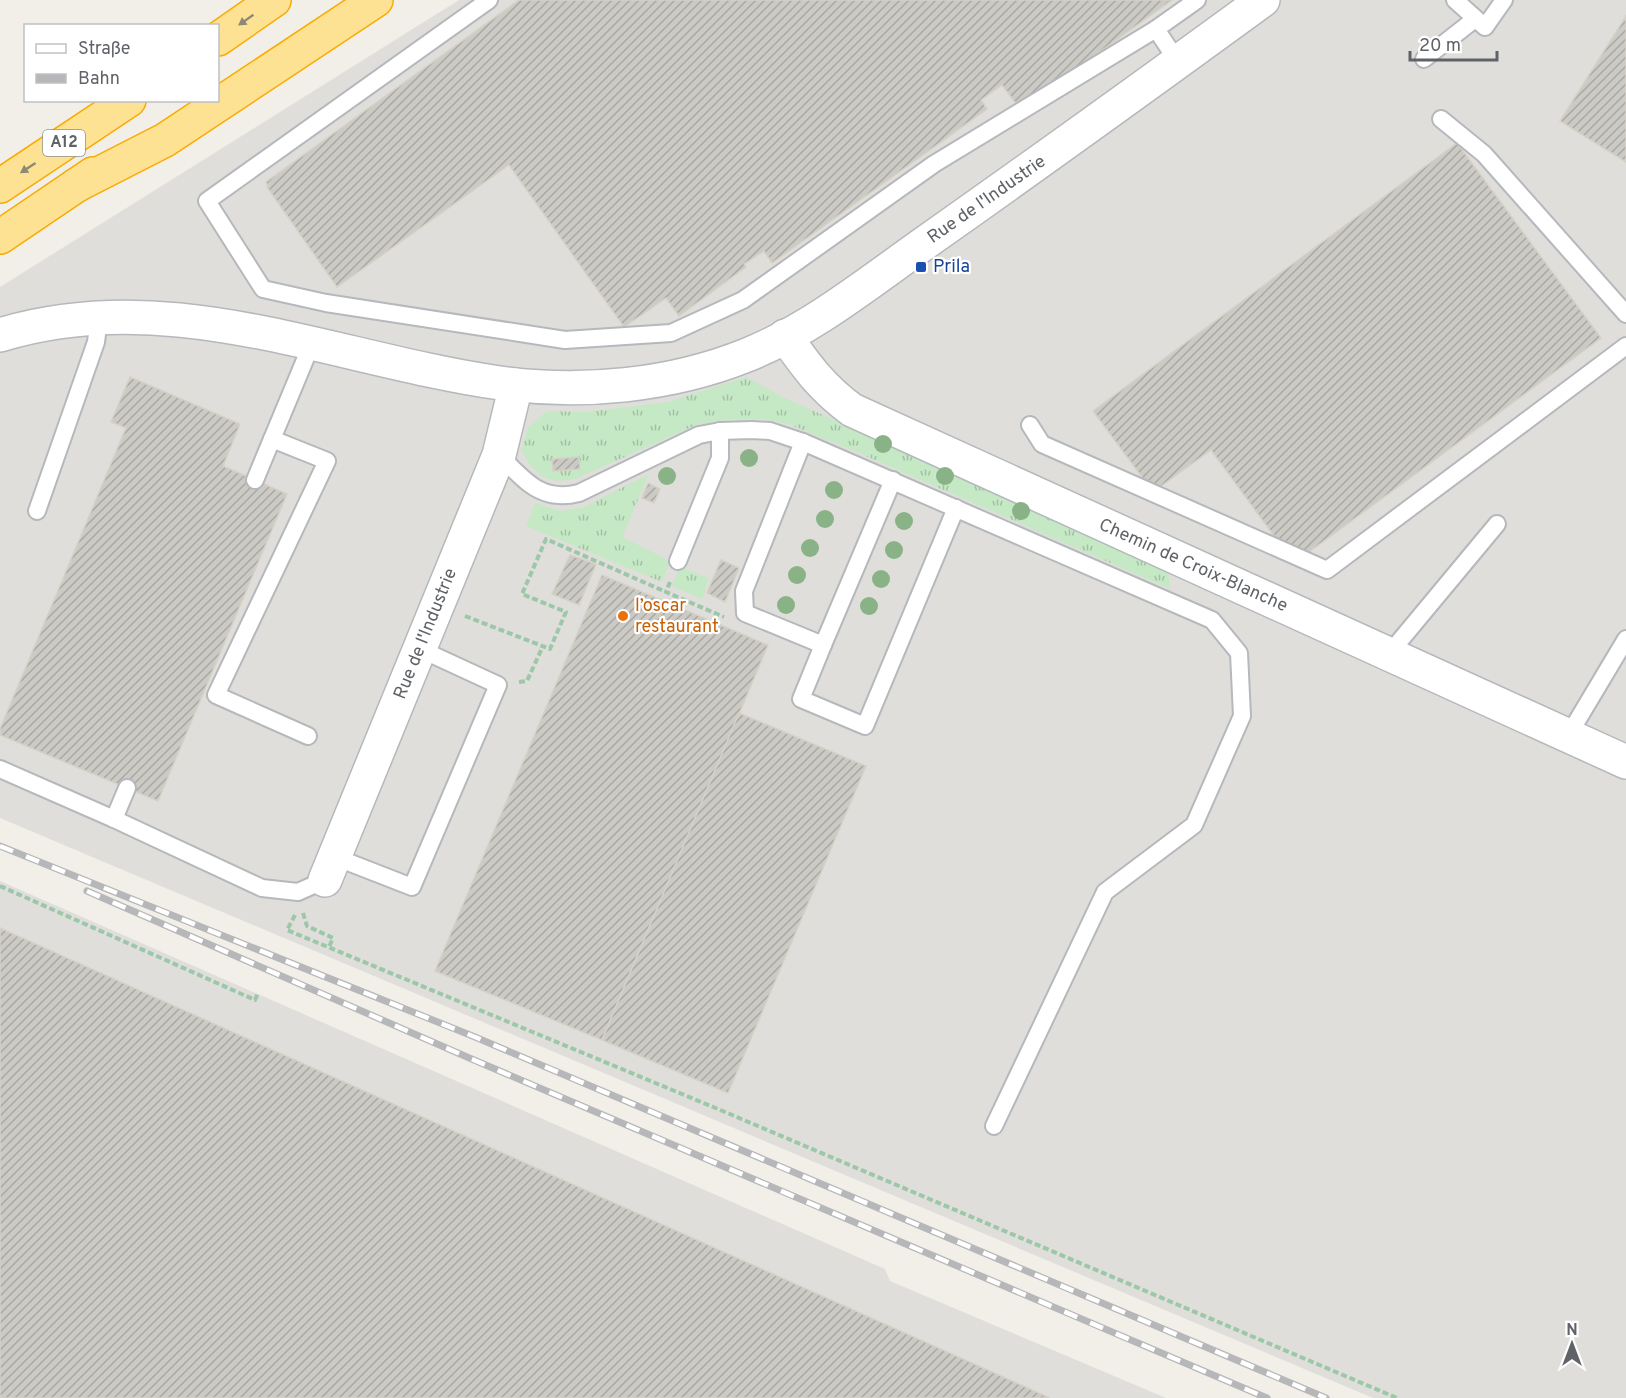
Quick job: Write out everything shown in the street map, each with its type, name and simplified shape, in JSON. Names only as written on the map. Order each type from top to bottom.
[{"type":"highway","points":[[219,38],[274,0]]},
{"type":"highway","points":[[219,85],[339,0]]},
{"type":"highway","points":[[75,186],[165,140],[376,0]]},
{"type":"highway","name":"A12","points":[[0,186],[126,102]]},
{"type":"highway","name":"A12","points":[[0,237],[193,102]]},
{"type":"street","name":"Rue de l'Industrie","points":[[0,335],[53,322],[99,318],[196,320],[516,385],[589,388],[651,381],[711,368],[747,355],[785,336],[843,301],[1053,153],[1263,0]]},
{"type":"street","name":"Chemin de Croix-Blanche","points":[[785,336],[812,375],[830,394],[852,410],[1626,762]]},
{"type":"street","name":"Rue de l'Industrie","points":[[330,868],[499,455],[516,385]]},
{"type":"lane","points":[[489,0],[207,201],[263,289],[326,303],[565,340],[671,333],[743,300],[934,164],[1156,30],[1197,0]]},
{"type":"lane","points":[[1455,0],[1485,27],[1504,0]]},
{"type":"lane","points":[[1424,59],[1475,19]]},
{"type":"lane","points":[[1156,30],[1178,62]]},
{"type":"lane","points":[[1441,118],[1484,154],[1626,314]]},
{"type":"lane","points":[[37,511],[96,342],[99,318]]},
{"type":"lane","points":[[255,480],[312,343]]},
{"type":"lane","points":[[1030,425],[1042,444],[1327,570],[1626,346]]},
{"type":"lane","points":[[499,455],[534,488],[553,495],[568,496],[579,493],[699,435],[720,431],[770,431],[803,442],[893,480],[1212,620],[1239,653],[1242,716],[1194,825],[1105,892],[994,1126]]},
{"type":"lane","points":[[678,561],[720,458],[720,431]]},
{"type":"lane","points":[[272,439],[327,462],[216,696],[308,736]]},
{"type":"lane","points":[[803,442],[744,591],[746,613],[823,645]]},
{"type":"lane","points":[[893,480],[801,699],[865,726],[956,508]]},
{"type":"lane","points":[[1388,655],[1497,524]]},
{"type":"lane","points":[[1568,736],[1626,639]]},
{"type":"lane","points":[[0,769],[262,888],[298,892],[330,868],[412,887],[498,685],[420,649]]},
{"type":"lane","points":[[114,819],[127,788]]},
{"type":"path","points":[[455,612],[550,649],[566,612],[522,594],[546,539],[729,620],[746,613]]},
{"type":"path","points":[[666,592],[678,561]]},
{"type":"path","points":[[498,685],[527,681],[543,646]]},
{"type":"path","points":[[0,886],[255,1000],[258,993]]},
{"type":"path","points":[[328,947],[333,938],[307,926],[302,909],[293,916],[287,930],[718,1109],[1397,1398]]},
{"type":"shaded area","points":[[459,0],[1626,0],[1626,1398],[1373,1398],[0,818],[0,287]]},
{"type":"shaded area","points":[[0,881],[885,1269],[890,1281],[1166,1398],[0,1398]]},
{"type":"green space","points":[[746,377],[787,399],[1168,566],[1170,589],[852,450],[791,425],[765,419],[733,419],[698,424],[575,479],[565,481],[556,481],[542,476],[521,451],[528,427],[547,411],[585,412],[668,402]]},
{"type":"green space","points":[[649,474],[622,537],[670,561],[662,582],[526,526],[535,503],[561,511],[584,507]]},
{"type":"green space","points":[[680,567],[709,578],[702,599],[672,586]]},
{"type":"building","points":[[519,0],[1172,0],[1020,109],[1002,85],[981,100],[987,109],[772,263],[764,251],[744,264],[746,267],[679,316],[666,298],[624,327],[509,165],[337,287],[267,187],[266,182]]},
{"type":"building","points":[[1626,16],[1626,162],[1560,121]]},
{"type":"building","points":[[1457,143],[1601,338],[1294,563],[1211,450],[1153,492],[1093,411]]},
{"type":"building","points":[[130,377],[240,424],[223,466],[287,494],[158,801],[0,735],[0,729],[126,428],[111,422]]},
{"type":"building","points":[[579,457],[580,469],[553,471],[552,459]]},
{"type":"building","points":[[648,483],[660,489],[654,503],[642,498]]},
{"type":"building","points":[[570,555],[596,564],[579,605],[552,594]]},
{"type":"building","points":[[721,560],[739,568],[725,602],[707,593]]},
{"type":"building","points":[[602,575],[768,645],[602,1040],[435,971]]},
{"type":"building","points":[[739,713],[866,766],[728,1093],[602,1040]]},
{"type":"building","points":[[0,928],[1050,1398],[0,1398]]},
{"type":"railway","points":[[0,846],[475,1037],[1326,1398]]},
{"type":"railway","points":[[87,891],[467,1057],[1267,1398]]},
{"type":"place","name":"Prila","points":[[921,267]]},
{"type":"place","name":"l’oscar restaurant","points":[[623,616]]}]
